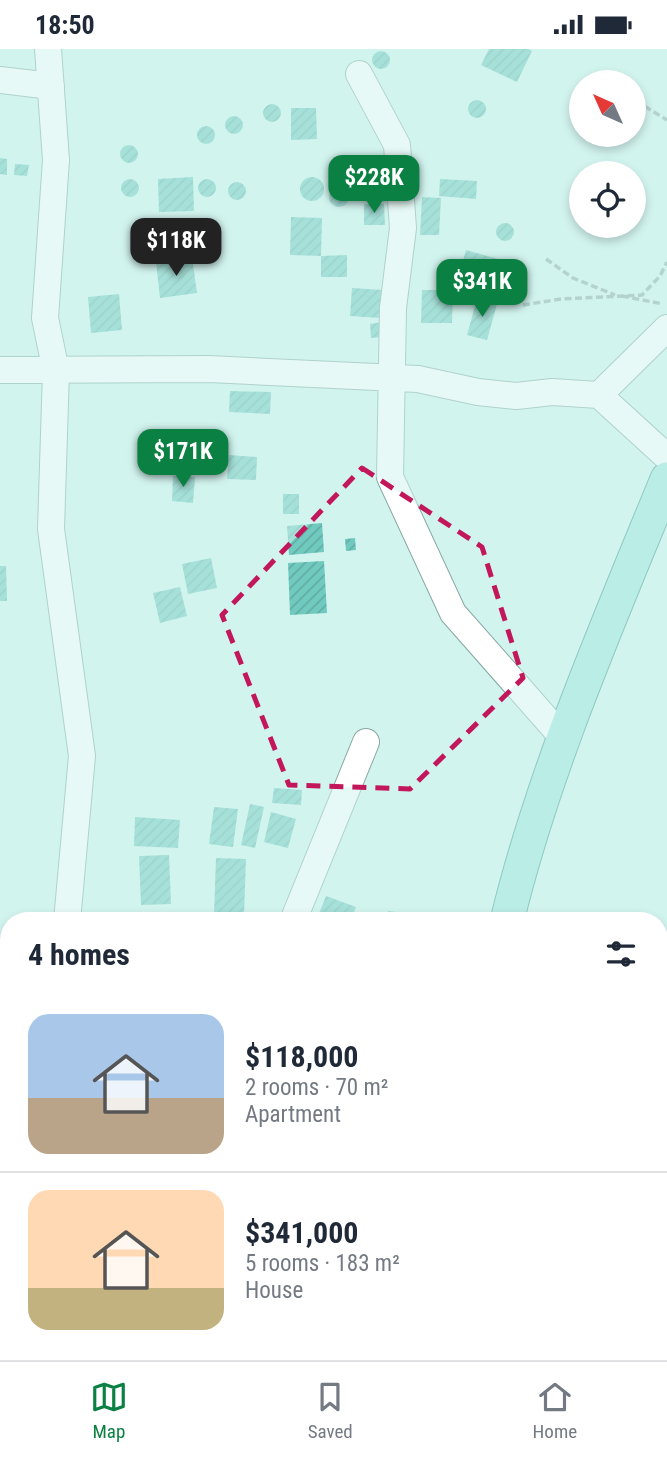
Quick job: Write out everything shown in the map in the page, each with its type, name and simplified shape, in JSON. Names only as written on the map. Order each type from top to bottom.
[{"type":"main road","points":[[509,912],[517,880],[564,739],[667,479]]},
{"type":"street","points":[[48,49],[56,160],[45,318],[56,371],[51,529],[82,756],[68,912]]},
{"type":"street","points":[[359,74],[397,145],[403,228],[393,307],[390,477],[453,613],[564,739]]},
{"type":"street","points":[[0,80],[51,86]]},
{"type":"street","points":[[599,395],[667,328]]},
{"type":"street","points":[[0,370],[209,369],[418,379],[478,392],[516,395],[552,392],[599,395],[667,457]]},
{"type":"street","points":[[297,912],[366,742]]},
{"type":"path","points":[[646,107],[667,120]]},
{"type":"path","points":[[546,258],[573,278],[615,295],[667,305]]},
{"type":"path","points":[[523,305],[615,295],[642,295],[660,276],[667,262]]},
{"type":"highlighted area","points":[[362,468],[482,547],[523,678],[410,789],[289,785],[222,615]]},
{"type":"building","points":[[489,49],[532,51],[517,82],[481,65]]},
{"type":"building","points":[[381,51],[387,54],[390,60],[387,66],[381,69],[375,66],[372,60],[375,54]]},
{"type":"building","points":[[477,100],[483,103],[486,109],[483,115],[477,118],[471,115],[468,109],[471,103]]},
{"type":"building","points":[[272,104],[278,107],[281,113],[278,119],[272,122],[266,119],[263,113],[266,107]]},
{"type":"building","points":[[291,108],[316,108],[317,139],[291,140]]},
{"type":"building","points":[[234,116],[240,119],[243,125],[240,131],[234,134],[228,131],[225,125],[228,119]]},
{"type":"building","points":[[206,126],[212,129],[215,135],[212,141],[206,144],[200,141],[197,135],[200,129]]},
{"type":"building","points":[[129,145],[135,148],[138,154],[135,160],[129,163],[123,160],[120,154],[123,148]]},
{"type":"building","points":[[0,158],[7,159],[7,175],[0,174]]},
{"type":"building","points":[[15,164],[29,165],[27,176],[14,175]]},
{"type":"building","points":[[383,175],[383,196],[355,196],[355,176]]},
{"type":"building","points":[[193,177],[194,211],[159,212],[158,179]]},
{"type":"building","points":[[312,177],[321,180],[324,189],[321,198],[312,201],[303,198],[300,189],[303,180]]},
{"type":"building","points":[[130,179],[136,182],[139,188],[136,194],[130,197],[124,194],[121,188],[124,182]]},
{"type":"building","points":[[207,179],[213,182],[216,188],[213,194],[207,197],[201,194],[198,188],[201,182]]},
{"type":"building","points":[[440,179],[477,181],[476,199],[439,196]]},
{"type":"building","points":[[237,182],[243,185],[246,191],[243,197],[237,200],[231,197],[228,191],[231,185]]},
{"type":"building","points":[[339,187],[346,190],[349,197],[346,204],[339,207],[332,204],[329,197],[332,190]]},
{"type":"building","points":[[422,197],[441,198],[439,235],[420,235]]},
{"type":"building","points":[[364,204],[384,204],[385,225],[364,225]]},
{"type":"building","points":[[291,217],[322,218],[321,256],[290,255]]},
{"type":"building","points":[[181,218],[187,221],[190,227],[187,233],[181,236],[175,233],[172,227],[175,221]]},
{"type":"building","points":[[207,218],[213,221],[216,227],[213,233],[207,236],[201,233],[198,227],[201,221]]},
{"type":"building","points":[[505,223],[511,226],[514,232],[511,238],[505,241],[499,238],[496,232],[499,226]]},
{"type":"building","points":[[165,238],[171,241],[174,247],[171,253],[165,256],[159,253],[156,247],[159,241]]},
{"type":"building","points":[[466,250],[505,261],[500,280],[461,268]]},
{"type":"building","points":[[347,255],[347,277],[321,277],[321,256]]},
{"type":"building","points":[[192,257],[197,293],[160,298],[156,262]]},
{"type":"building","points":[[352,288],[383,290],[381,318],[350,316]]},
{"type":"building","points":[[422,290],[453,290],[452,323],[421,323]]},
{"type":"building","points":[[119,294],[122,330],[91,333],[88,297]]},
{"type":"building","points":[[477,299],[497,304],[487,340],[467,335]]},
{"type":"building","points":[[382,322],[383,337],[371,338],[370,324]]},
{"type":"building","points":[[230,391],[271,392],[270,414],[229,412]]},
{"type":"building","points":[[229,455],[257,457],[256,480],[227,479]]},
{"type":"building","points":[[173,476],[195,477],[193,503],[172,501]]},
{"type":"building","points":[[283,494],[299,494],[299,514],[283,514]]},
{"type":"building","points":[[322,523],[324,552],[289,555],[287,526]]},
{"type":"building","points":[[355,538],[356,550],[346,551],[345,539]]},
{"type":"building","points":[[211,558],[217,588],[188,594],[182,564]]},
{"type":"building","points":[[324,561],[327,613],[290,615],[288,563]]},
{"type":"building","points":[[0,566],[6,566],[7,601],[0,601]]},
{"type":"building","points":[[180,587],[187,616],[160,623],[153,593]]},
{"type":"building","points":[[274,788],[302,790],[301,805],[272,803]]},
{"type":"building","points":[[250,804],[264,807],[255,848],[241,845]]},
{"type":"building","points":[[214,807],[238,809],[233,847],[209,844]]},
{"type":"building","points":[[271,812],[296,819],[288,848],[264,842]]},
{"type":"building","points":[[135,817],[180,820],[178,848],[134,846]]},
{"type":"building","points":[[169,855],[171,904],[141,905],[139,856]]},
{"type":"building","points":[[216,858],[246,859],[244,912],[214,912]]},
{"type":"building","points":[[326,896],[356,907],[354,912],[320,912]]}]
